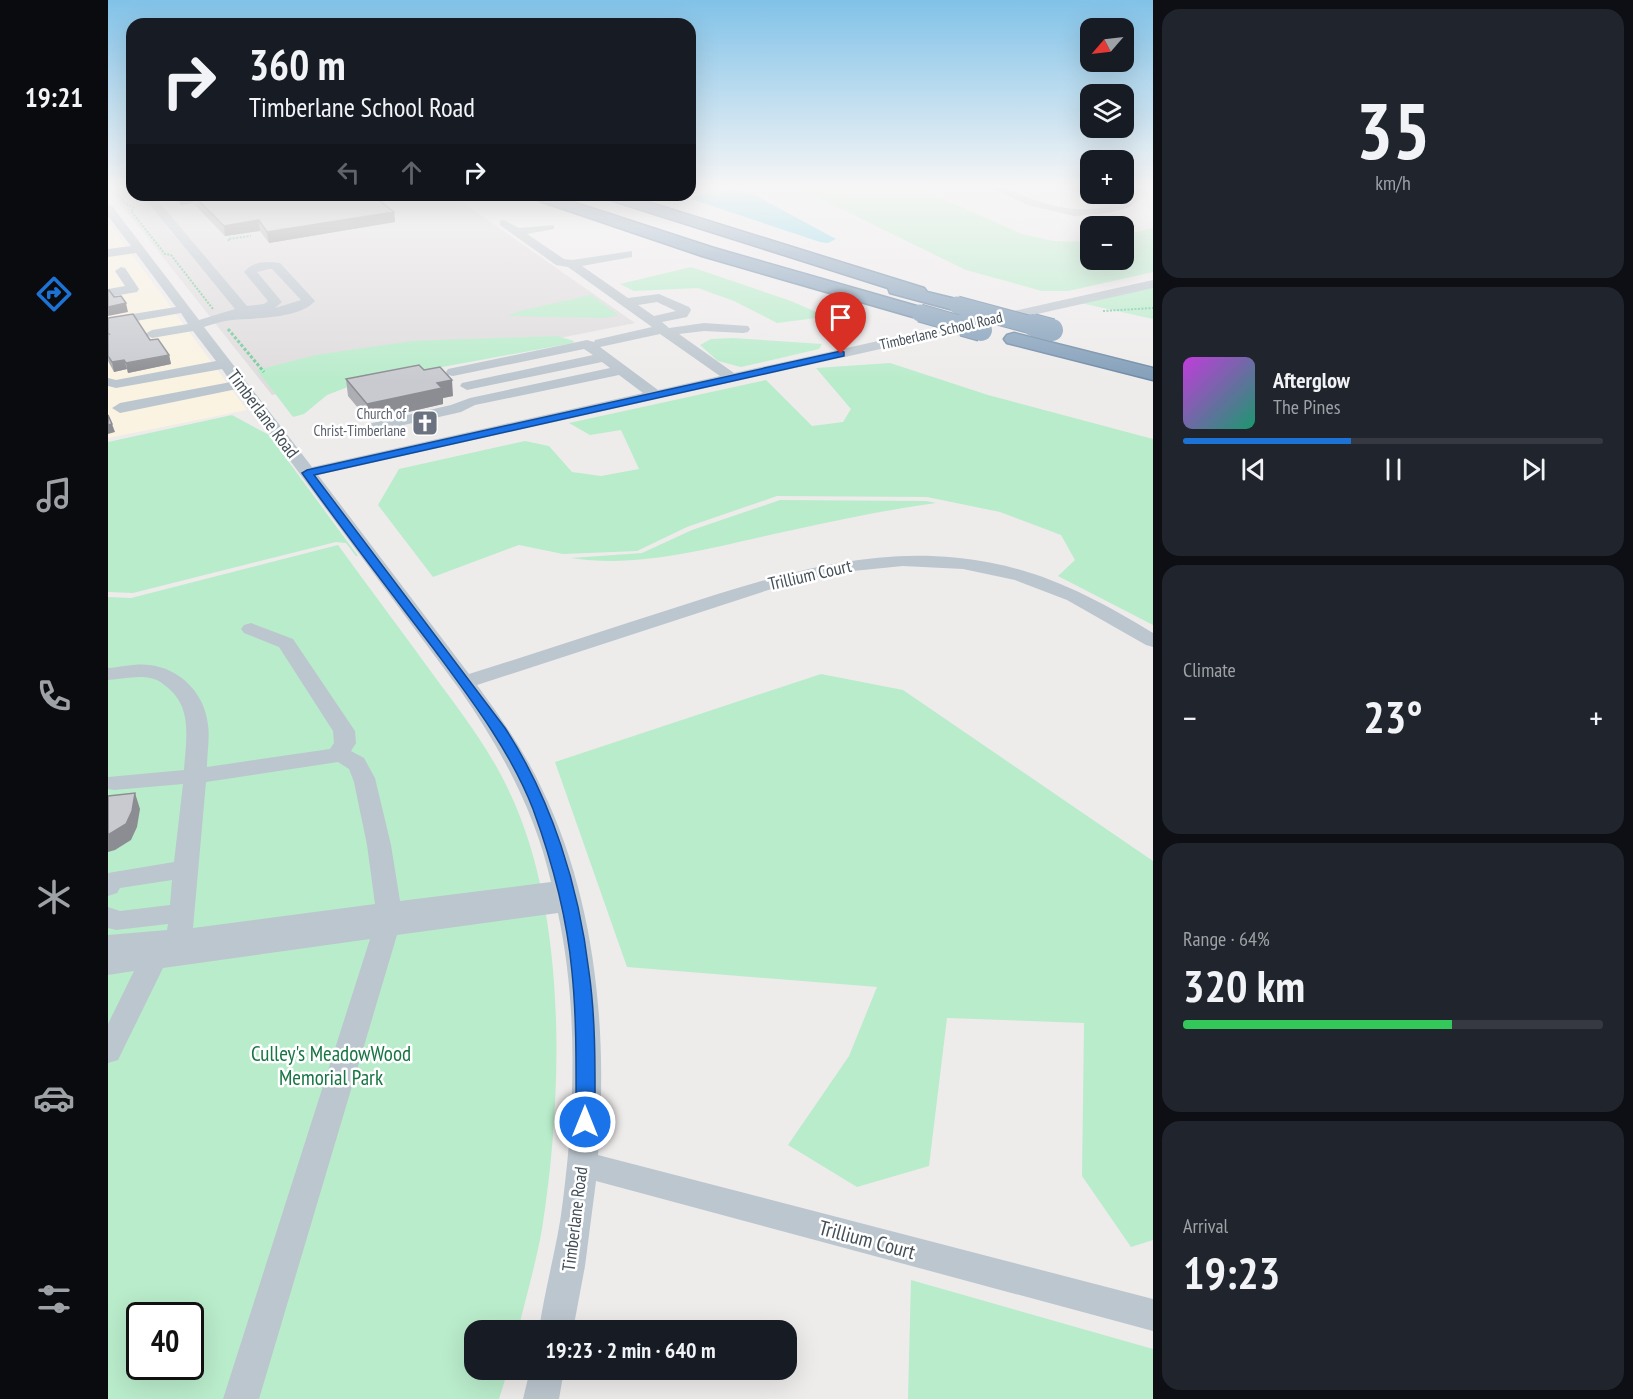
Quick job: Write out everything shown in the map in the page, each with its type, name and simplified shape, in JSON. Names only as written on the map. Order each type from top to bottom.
[{"type":"highway","points":[[686,250],[844,292]]},
{"type":"highway","points":[[706,250],[920,314],[1153,374]]},
{"type":"highway","points":[[760,250],[957,305],[1153,355]]},
{"type":"highway","points":[[784,250],[957,305]]},
{"type":"street","name":"Timberlane Road","points":[[125,250],[132,266],[192,320],[465,682],[500,732],[540,808],[567,896],[581,971],[585,1034],[585,1122],[582,1164],[566,1287],[558,1320]]},
{"type":"street","points":[[194,250],[241,306],[232,316]]},
{"type":"street","points":[[544,250],[560,262],[572,264],[628,254]]},
{"type":"street","points":[[108,254],[132,266],[133,289],[108,293]]},
{"type":"street","points":[[572,264],[731,378]]},
{"type":"street","points":[[108,322],[192,320],[232,316],[300,306],[309,301],[276,266],[254,268],[250,272],[276,302],[267,308],[232,316]]},
{"type":"street","name":"Timberlane School Road","points":[[307,473],[1153,284]]},
{"type":"street","points":[[624,303],[659,298],[684,310],[682,314],[651,321]]},
{"type":"street","points":[[152,334],[192,320]]},
{"type":"street","points":[[602,350],[665,331],[704,327],[743,329]]},
{"type":"street","points":[[481,400],[453,372],[587,344],[602,350],[621,370],[655,395]]},
{"type":"street","points":[[108,382],[116,384],[225,364]]},
{"type":"street","points":[[373,427],[456,409],[481,400],[621,370]]},
{"type":"street","points":[[120,408],[241,384]]},
{"type":"street","name":"Trillium Court","points":[[465,682],[784,579],[826,568],[893,561],[942,561],[980,565],[1024,577],[1090,605],[1153,641]]},
{"type":"street","points":[[251,629],[286,643],[344,731],[345,743],[338,755]]},
{"type":"street","points":[[108,674],[149,671],[166,676],[181,688],[194,705],[198,726],[182,913],[108,1052]]},
{"type":"street","points":[[114,783],[195,776],[338,755],[348,757],[357,764],[364,777],[377,831],[387,889],[388,919],[241,1399]]},
{"type":"street","points":[[108,887],[109,881],[187,869]]},
{"type":"street","points":[[108,945],[165,946],[567,896]]},
{"type":"street","points":[[108,916],[116,921],[182,913]]},
{"type":"street","points":[[108,965],[165,946]]},
{"type":"street","name":"Trillium Court","points":[[582,1164],[1153,1315]]},
{"type":"street","points":[[541,1399],[545,1380]]},
{"type":"path","points":[[162,250],[165,254],[171,255],[232,316],[264,372]]},
{"type":"path","points":[[1101,311],[1153,308]]},
{"type":"shaded area","points":[[108,250],[129,250],[247,410],[108,438]]},
{"type":"shaded area","points":[[157,250],[531,250],[635,323],[272,395]]},
{"type":"green space","points":[[926,250],[1080,250],[1080,270],[1134,270],[1134,250],[1153,250],[1153,272],[1068,291],[1042,291],[966,270]]},
{"type":"green space","points":[[691,267],[791,301],[816,312],[816,318],[777,323],[734,301],[698,288],[634,291],[620,284]]},
{"type":"green space","points":[[1153,287],[1153,319],[1081,303]]},
{"type":"green space","points":[[591,295],[618,315],[604,318],[507,316],[520,311]]},
{"type":"green space","points":[[557,336],[574,341],[361,382],[327,395],[304,414],[293,417],[257,370],[316,355],[412,341]]},
{"type":"green space","points":[[733,338],[822,344],[819,349],[741,367],[718,361],[700,345],[711,339]]},
{"type":"green space","points":[[890,363],[988,395],[1153,439],[1153,625],[1058,576],[1075,560],[1061,535],[1000,512],[927,497],[777,496],[687,527],[637,551],[563,554],[519,545],[433,577],[378,505],[399,469],[525,441],[549,446],[572,472],[601,476],[639,469],[621,430],[590,435],[569,423],[766,380],[812,426],[843,422],[851,409],[816,368]]},
{"type":"green space","points":[[232,415],[269,435],[358,556],[346,543],[336,542],[133,593],[108,592],[108,442]]},
{"type":"green space","points":[[780,500],[926,501],[936,503],[843,519],[680,554],[625,561],[571,558],[642,553],[692,530]]},
{"type":"green space","name":"Culley's MeadowWood Memorial Park","points":[[338,545],[474,730],[509,791],[528,840],[542,893],[551,949],[556,1006],[556,1064],[554,1122],[542,1229],[521,1320],[464,1320],[464,1380],[505,1380],[499,1399],[108,1399],[108,597],[131,598]]},
{"type":"green space","points":[[821,674],[903,690],[1153,861],[1153,1240],[1131,1247],[1082,1176],[1084,1023],[947,1018],[929,1166],[857,1187],[788,1145],[849,1056],[877,987],[627,967],[555,762]]},
{"type":"green space","points":[[911,1280],[1153,1349],[1153,1399],[908,1399]]},
{"type":"building","points":[[108,290],[114,297],[121,296],[126,303],[108,307]]},
{"type":"building","points":[[133,314],[150,340],[158,339],[169,355],[126,363],[124,360],[112,362],[108,356],[108,318]]},
{"type":"building","points":[[419,365],[424,370],[440,367],[452,380],[437,383],[442,388],[367,404],[346,379]]},
{"type":"building","points":[[135,793],[132,811],[126,824],[108,835],[108,796]]},
{"type":"place","name":"Church of Christ-Timberlane","points":[[425,423]]},
{"type":"route","points":[[585,1122],[585,1034],[581,971],[562,874],[540,808],[500,732],[465,682],[307,473],[841,354]]}]
